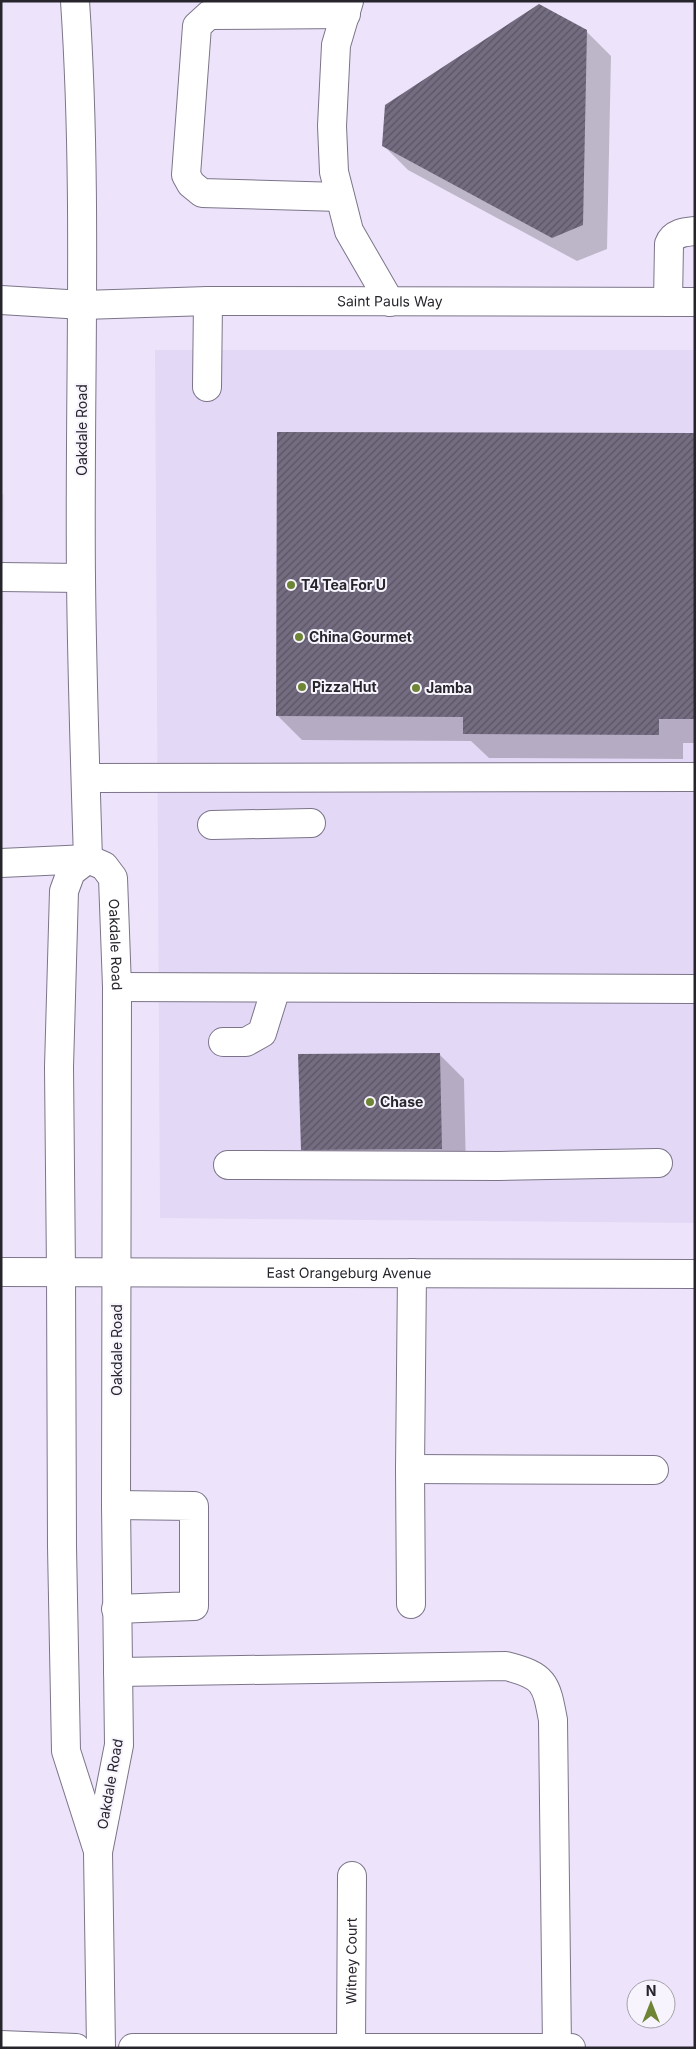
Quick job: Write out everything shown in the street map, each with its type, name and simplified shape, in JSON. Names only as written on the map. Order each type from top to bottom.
[{"type":"main road","name":"Oakdale Road","points":[[75,1],[80,76],[83,306],[81,578],[88,859]]},
{"type":"main road","points":[[340,197],[202,193],[190,184],[186,175],[197,26],[210,15],[347,8],[336,45],[332,126],[334,172],[349,231],[390,302]]},
{"type":"main road","points":[[668,302],[669,244],[671,238],[677,234],[695,231]]},
{"type":"main road","name":"Saint Pauls Way","points":[[1,300],[83,306],[208,301],[695,302]]},
{"type":"main road","points":[[207,387],[208,301]]},
{"type":"main road","points":[[1,577],[81,578]]},
{"type":"main road","points":[[86,778],[695,777]]},
{"type":"main road","points":[[212,825],[311,823]]},
{"type":"main road","name":"Oakdale Road","points":[[88,859],[104,866],[113,878],[117,987],[116,1609],[119,1745],[98,1852],[101,2048]]},
{"type":"main road","name":"Oakdale Road","points":[[88,859],[71,872],[64,890],[58,1067],[62,1272],[62,1547],[66,1750],[98,1852]]},
{"type":"main road","points":[[1,863],[88,859]]},
{"type":"main road","points":[[117,987],[695,989]]},
{"type":"main road","points":[[224,1042],[246,1042],[262,1033],[276,988]]},
{"type":"main road","points":[[228,1165],[499,1166],[658,1163]]},
{"type":"main road","name":"East Orangeburg Avenue","points":[[1,1272],[695,1274]]},
{"type":"main road","points":[[411,1604],[412,1273]]},
{"type":"main road","points":[[410,1469],[654,1470]]},
{"type":"main road","points":[[116,1505],[194,1506],[194,1606],[116,1609]]},
{"type":"main road","points":[[118,1672],[506,1666],[527,1672],[545,1686],[553,1720],[558,2048]]},
{"type":"main road","name":"Witney Court","points":[[351,2047],[352,1876]]},
{"type":"main road","points":[[1,2045],[76,2048]]},
{"type":"main road","points":[[133,2048],[571,2048]]},
{"type":"shaded area","points":[[155,350],[695,350],[695,1223],[160,1218]]},
{"type":"shaded area","points":[[1,494],[4,494],[2,855],[1,855]]},
{"type":"building","points":[[539,4],[587,30],[583,225],[552,238],[382,146],[385,105]]},
{"type":"building","points":[[277,432],[695,433],[695,719],[659,719],[659,735],[463,734],[463,717],[276,716]]},
{"type":"building","name":"Chase","points":[[440,1053],[442,1149],[301,1150],[298,1054]]},
{"type":"place","name":"T4 Tea For U","points":[[291,585]]},
{"type":"place","name":"China Gourmet","points":[[299,637]]},
{"type":"place","name":"Pizza Hut","points":[[302,687]]},
{"type":"place","name":"Jamba","points":[[416,688]]},
{"type":"place","name":"Chase","points":[[370,1102]]}]
